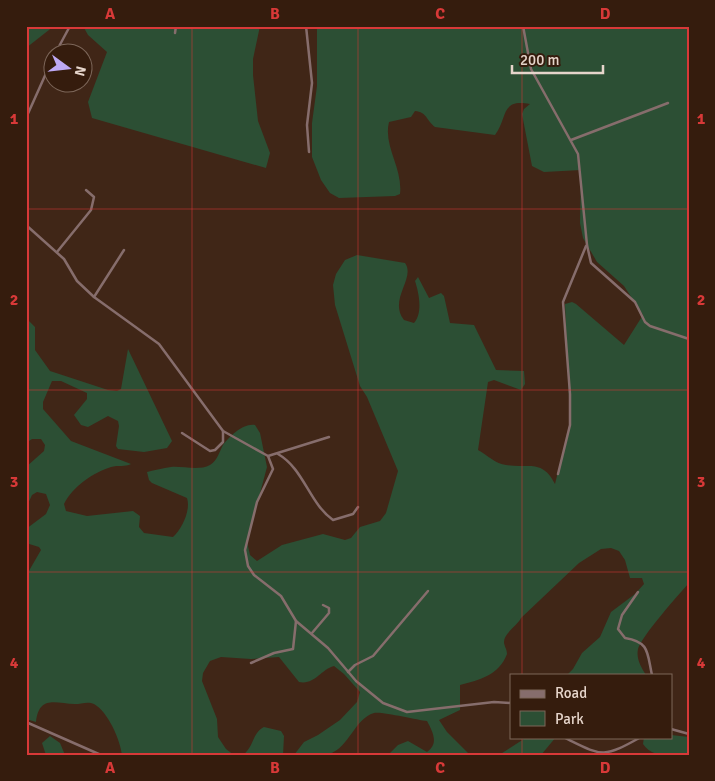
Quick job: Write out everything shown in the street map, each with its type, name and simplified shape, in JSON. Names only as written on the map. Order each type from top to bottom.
[{"type":"street","points":[[61,42],[70,26]]},
{"type":"street","points":[[175,33],[176,26]]},
{"type":"street","points":[[306,26],[312,84],[308,125],[309,152]]},
{"type":"street","points":[[523,26],[531,69],[571,140],[581,162],[586,245],[590,263],[635,302],[645,322],[656,329],[689,339]]},
{"type":"street","points":[[26,118],[42,82]]},
{"type":"street","points":[[571,140],[668,103]]},
{"type":"street","points":[[57,252],[91,210],[94,197],[86,190]]},
{"type":"street","points":[[26,225],[57,252],[77,280],[94,297],[159,344],[223,431],[268,456],[273,468],[256,502],[245,559],[254,575],[275,590],[296,621],[312,632],[348,672],[382,703],[407,712],[494,702],[510,703]]},
{"type":"street","points":[[558,474],[570,425],[570,394],[563,302],[586,245]]},
{"type":"street","points":[[94,297],[124,250]]},
{"type":"street","points":[[182,434],[210,450],[216,450],[223,442],[223,431]]},
{"type":"street","points":[[268,456],[329,437]]},
{"type":"street","points":[[278,454],[292,464],[315,501],[333,520],[353,514],[358,507]]},
{"type":"street","points":[[348,672],[355,665],[373,656],[428,591]]},
{"type":"street","points":[[638,592],[622,615],[618,629],[625,638],[637,640],[646,646],[652,674]]},
{"type":"street","points":[[312,632],[329,613],[330,608],[323,605]]},
{"type":"street","points":[[251,663],[274,652],[293,649],[296,621]]},
{"type":"street","points":[[26,722],[101,755]]},
{"type":"street","points":[[672,729],[689,734]]},
{"type":"street","points":[[565,738],[602,754],[620,750],[640,738]]},
{"type":"green space","points":[[26,26],[54,26],[26,48]]},
{"type":"green space","points":[[83,26],[260,26],[253,59],[253,75],[258,121],[270,153],[266,168],[92,118],[88,102],[107,52],[88,35]]},
{"type":"green space","points":[[317,26],[689,26],[689,583],[646,635],[638,649],[638,660],[645,674],[568,674],[582,653],[600,637],[611,612],[635,594],[644,584],[642,578],[630,578],[625,560],[619,551],[611,548],[601,549],[579,563],[521,618],[509,632],[504,642],[507,654],[499,667],[482,679],[460,685],[460,710],[439,720],[447,732],[470,755],[388,755],[398,745],[408,741],[427,752],[431,749],[434,742],[433,734],[427,721],[391,714],[374,713],[361,721],[347,740],[329,754],[294,755],[304,742],[340,720],[357,702],[360,692],[334,666],[309,681],[299,682],[279,657],[251,659],[221,657],[210,661],[203,673],[202,681],[217,719],[218,737],[226,749],[234,755],[122,755],[119,741],[108,719],[92,703],[56,702],[45,704],[38,713],[36,722],[26,719],[26,576],[41,550],[39,547],[26,543],[26,529],[46,514],[50,505],[46,494],[37,492],[32,495],[26,508],[26,467],[44,451],[45,445],[41,439],[32,439],[26,443],[26,318],[35,327],[35,350],[50,371],[108,390],[117,391],[121,389],[128,349],[172,441],[167,448],[144,452],[118,449],[116,446],[118,421],[108,416],[88,427],[81,425],[74,415],[87,399],[87,393],[61,381],[52,381],[43,402],[43,409],[71,441],[131,464],[111,467],[84,481],[68,497],[64,504],[66,511],[87,516],[133,511],[140,516],[139,527],[144,533],[173,537],[185,519],[188,508],[187,498],[152,483],[147,472],[171,467],[206,467],[213,463],[223,445],[233,434],[241,428],[255,425],[260,433],[267,467],[247,542],[250,555],[257,561],[282,545],[323,534],[345,540],[351,538],[360,527],[380,521],[386,513],[398,471],[367,397],[360,386],[335,305],[333,285],[336,274],[345,260],[357,255],[405,263],[407,275],[399,305],[404,320],[414,323],[419,314],[419,297],[415,281],[418,277],[429,298],[441,293],[444,296],[450,323],[474,325],[496,370],[524,371],[525,384],[521,390],[494,380],[488,382],[478,450],[502,464],[540,468],[550,476],[555,484],[570,423],[565,304],[572,302],[576,304],[624,345],[643,315],[624,286],[597,262],[583,238],[580,223],[581,170],[544,172],[532,166],[522,114],[524,109],[530,104],[520,103],[509,107],[495,135],[435,127],[424,115],[415,111],[411,117],[389,122],[389,140],[399,175],[400,194],[395,196],[339,198],[330,193],[321,180],[312,157],[312,123],[317,86]]},
{"type":"green space","points":[[264,727],[281,731],[284,736],[283,755],[243,755],[247,752],[257,733]]},
{"type":"green space","points":[[672,735],[689,737],[689,755],[658,754],[647,749],[643,744],[644,738],[672,738]]},
{"type":"green space","points":[[50,736],[60,743],[65,755],[46,755],[42,743]]},
{"type":"green space","points":[[525,738],[555,738],[541,755],[499,755]]}]
